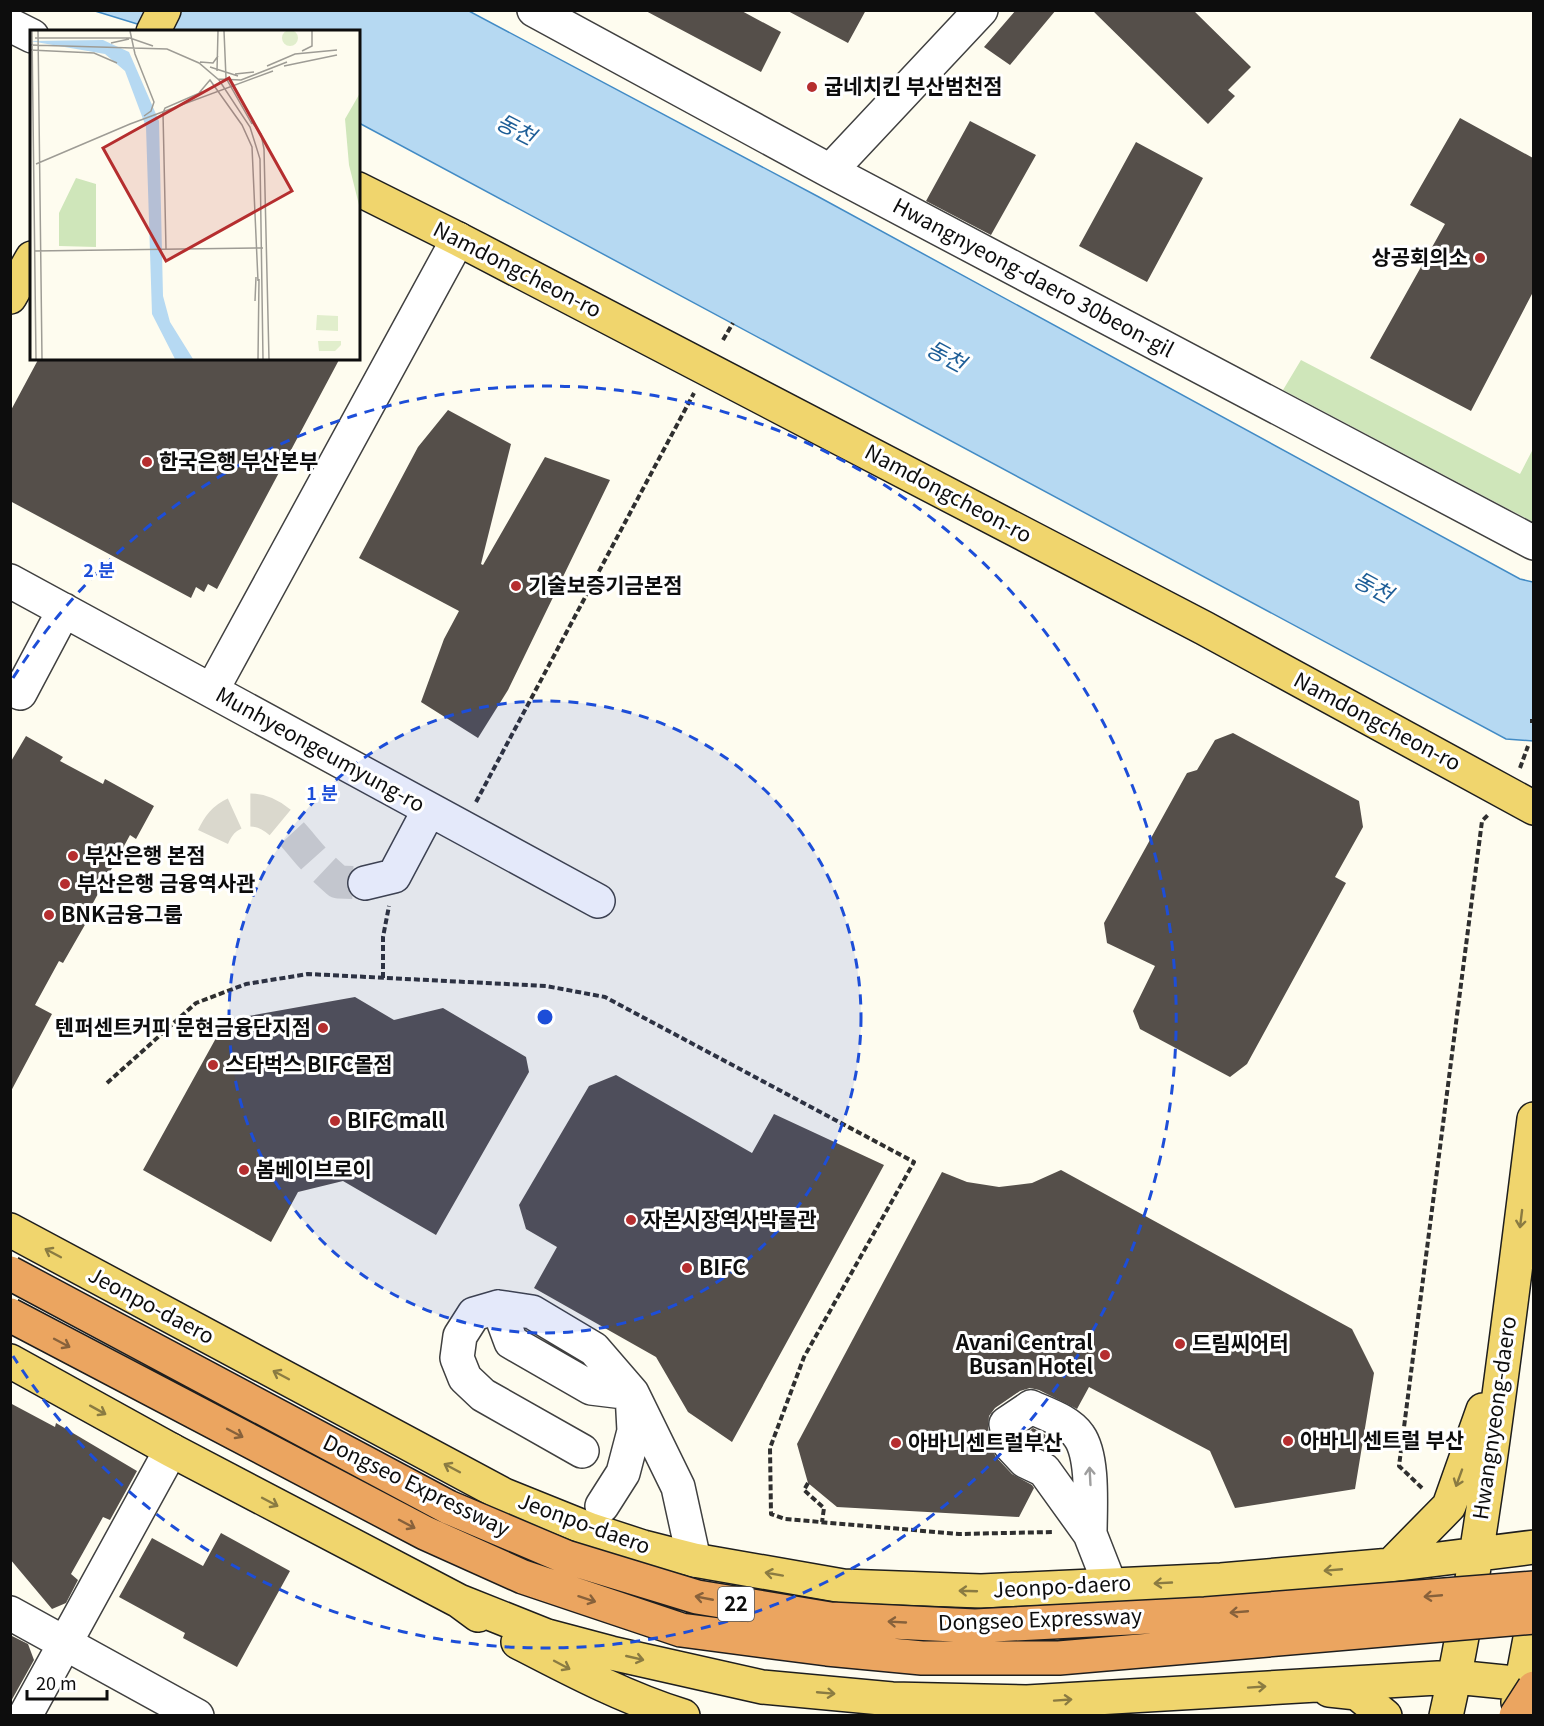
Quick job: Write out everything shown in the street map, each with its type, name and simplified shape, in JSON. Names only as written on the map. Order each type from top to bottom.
[{"type":"highway","name":"Dongseo Expressway","points":[[10,1273],[448,1507],[566,1557],[697,1597],[830,1619],[975,1626],[1205,1614],[1533,1588]]},
{"type":"highway","name":"Dongseo Expressway","points":[[10,1316],[425,1533],[523,1577],[681,1630],[827,1649],[922,1658],[1059,1658],[1533,1617]]},
{"type":"highway","points":[[1515,1716],[1530,1675]]},
{"type":"main road","points":[[154,30],[164,10]]},
{"type":"main road","name":"Namdongcheon-ro","points":[[360,190],[1204,628],[1521,801]]},
{"type":"main road","points":[[10,297],[30,262]]},
{"type":"main road","name":"Hwangnyeong-daero","points":[[1446,1716],[1476,1555],[1506,1344],[1533,1119]]},
{"type":"main road","name":"Jeonpo-daero","points":[[10,1230],[504,1495],[591,1530],[694,1560],[843,1586],[981,1591],[1221,1580],[1391,1565],[1533,1547]]},
{"type":"main road","points":[[1391,1565],[1449,1506],[1506,1344]]},
{"type":"main road","points":[[10,1361],[171,1450],[459,1601],[547,1636],[762,1687],[892,1699],[958,1708],[1027,1709],[1291,1685],[1530,1675],[1533,1617]]},
{"type":"main road","points":[[1476,1555],[1533,1571]]},
{"type":"main road","points":[[459,1601],[513,1639],[644,1710],[683,1716]]},
{"type":"main road","points":[[1291,1685],[1357,1693],[1385,1716]]},
{"type":"street","name":"Hwangnyeong-daero 30beon-gil","points":[[534,10],[830,171],[1533,543]]},
{"type":"street","points":[[830,171],[981,10]]},
{"type":"street","points":[[10,25],[30,35]]},
{"type":"street","points":[[212,690],[458,239]]},
{"type":"street","name":"Munhyeongeumyung-ro","points":[[10,581],[598,902]]},
{"type":"street","points":[[10,688],[20,693],[64,610]]},
{"type":"street","points":[[380,879],[429,810]]},
{"type":"street","points":[[582,1450],[483,1395],[465,1378],[457,1359],[460,1336],[474,1314],[498,1307],[532,1312],[594,1349],[632,1393],[678,1487],[694,1560]]},
{"type":"street","points":[[602,1506],[623,1473],[633,1431],[632,1393]]},
{"type":"street","points":[[25,1716],[171,1450]]},
{"type":"street","points":[[1088,1533],[1110,1585]]},
{"type":"street","points":[[10,1613],[197,1716]]},
{"type":"path","points":[[723,340],[733,323]]},
{"type":"path","points":[[462,828],[708,369]]},
{"type":"path","points":[[1422,1488],[1399,1466],[1482,821],[1521,801]]},
{"type":"path","points":[[380,879],[383,978]]},
{"type":"path","points":[[107,1083],[196,1003],[246,984],[308,974],[546,986],[605,997],[914,1162],[804,1357],[770,1449],[771,1514],[785,1519],[959,1534],[1088,1533]]},
{"type":"path","points":[[808,1483],[804,1491],[824,1508],[822,1522]]},
{"type":"green space","points":[[1301,360],[1520,474],[1533,449],[1533,522],[1283,390]]},
{"type":"water","name":"동천","points":[[95,11],[469,11],[817,196],[1520,579],[1533,582],[1533,741],[1506,739],[360,124],[360,30],[157,30]]},
{"type":"building","points":[[644,10],[740,10],[781,32],[761,72]]},
{"type":"building","points":[[786,10],[866,10],[848,43]]},
{"type":"building","points":[[1016,10],[1056,10],[1010,65],[984,47]]},
{"type":"building","points":[[1092,10],[1193,10],[1251,67],[1228,90],[1235,96],[1208,124]]},
{"type":"building","name":"상공회의소","points":[[1460,118],[1533,158],[1533,292],[1471,411],[1370,358],[1445,224],[1410,205]]},
{"type":"building","points":[[970,121],[1036,155],[991,235],[926,201]]},
{"type":"building","points":[[1136,142],[1203,178],[1147,282],[1079,246]]},
{"type":"building","name":"한국은행 부산본부","points":[[38,360],[339,360],[217,589],[208,584],[204,592],[196,587],[191,598],[10,501],[10,412]]},
{"type":"building","name":"기술보증기금본점","points":[[448,410],[511,444],[481,564],[483,565],[545,457],[610,480],[508,690],[478,738],[421,702],[444,639],[459,611],[359,558],[418,447]]},
{"type":"building","points":[[1233,733],[1359,801],[1363,827],[1335,877],[1346,883],[1247,1064],[1230,1077],[1140,1029],[1133,1011],[1155,966],[1107,943],[1104,923],[1187,773],[1197,770],[1215,740]]},
{"type":"building","name":"BNK금융그룹","points":[[26,736],[63,757],[60,761],[103,784],[105,779],[154,806],[136,839],[130,835],[87,914],[90,916],[63,963],[59,961],[35,1005],[52,1014],[10,1093],[10,763]]},
{"type":"building","name":"BIFC mall","points":[[355,997],[394,1020],[443,1008],[526,1057],[529,1072],[436,1235],[343,1181],[298,1192],[271,1242],[143,1170],[226,1020]]},
{"type":"building","name":"BIFC","points":[[616,1075],[752,1153],[774,1114],[884,1165],[732,1442],[688,1412],[656,1357],[534,1288],[557,1247],[526,1229],[519,1205],[589,1086]]},
{"type":"building","name":"Avani Central Busan Hotel","points":[[1061,1170],[1352,1329],[1374,1373],[1355,1489],[1235,1508],[1210,1451],[1089,1387],[1077,1409],[1039,1390],[1030,1388],[1020,1391],[995,1408],[989,1416],[988,1428],[996,1457],[1012,1474],[1034,1488],[1019,1517],[837,1507],[808,1483],[797,1444],[942,1172],[967,1182],[999,1187],[1032,1183]]},
{"type":"building","points":[[10,1403],[55,1427],[56,1423],[137,1471],[110,1520],[103,1517],[71,1574],[78,1580],[66,1603],[52,1609],[10,1559]]},
{"type":"building","points":[[1033,1428],[1059,1442],[1053,1454],[1036,1446],[1027,1436]]},
{"type":"building","points":[[221,1533],[290,1571],[237,1667],[183,1638],[185,1633],[119,1597],[152,1538],[203,1566]]},
{"type":"building","points":[[10,1635],[28,1644],[34,1660],[10,1703]]},
{"type":"tunnel","points":[[213,837],[229,816],[250,810],[261,811],[280,822],[318,864],[338,882],[365,883]]},
{"type":"tunnel","points":[[1330,1582],[1428,1584]]},
{"type":"place","name":"굽네치킨 부산범천점","points":[[812,87]]},
{"type":"place","name":"상공회의소","points":[[1480,258]]},
{"type":"place","name":"한국은행 부산본부","points":[[147,462]]},
{"type":"place","name":"기술보증기금본점","points":[[516,586]]},
{"type":"place","name":"부산은행 본점","points":[[73,856]]},
{"type":"place","name":"부산은행 금융역사관","points":[[65,884]]},
{"type":"place","name":"BNK금융그룹","points":[[49,915]]},
{"type":"place","name":"텐퍼센트커피 문현금융단지점","points":[[323,1028]]},
{"type":"place","name":"스타벅스 BIFC몰점","points":[[213,1065]]},
{"type":"place","name":"BIFC mall","points":[[335,1121]]},
{"type":"place","name":"봄베이브로이","points":[[244,1170]]},
{"type":"place","name":"자본시장역사박물관","points":[[631,1220]]},
{"type":"place","name":"BIFC","points":[[687,1268]]},
{"type":"place","name":"드림씨어터","points":[[1180,1344]]},
{"type":"place","name":"Avani Central Busan Hotel","points":[[1105,1355]]},
{"type":"place","name":"아바니 센트럴 부산","points":[[1288,1441]]},
{"type":"place","name":"아바니센트럴부산","points":[[896,1443]]}]
